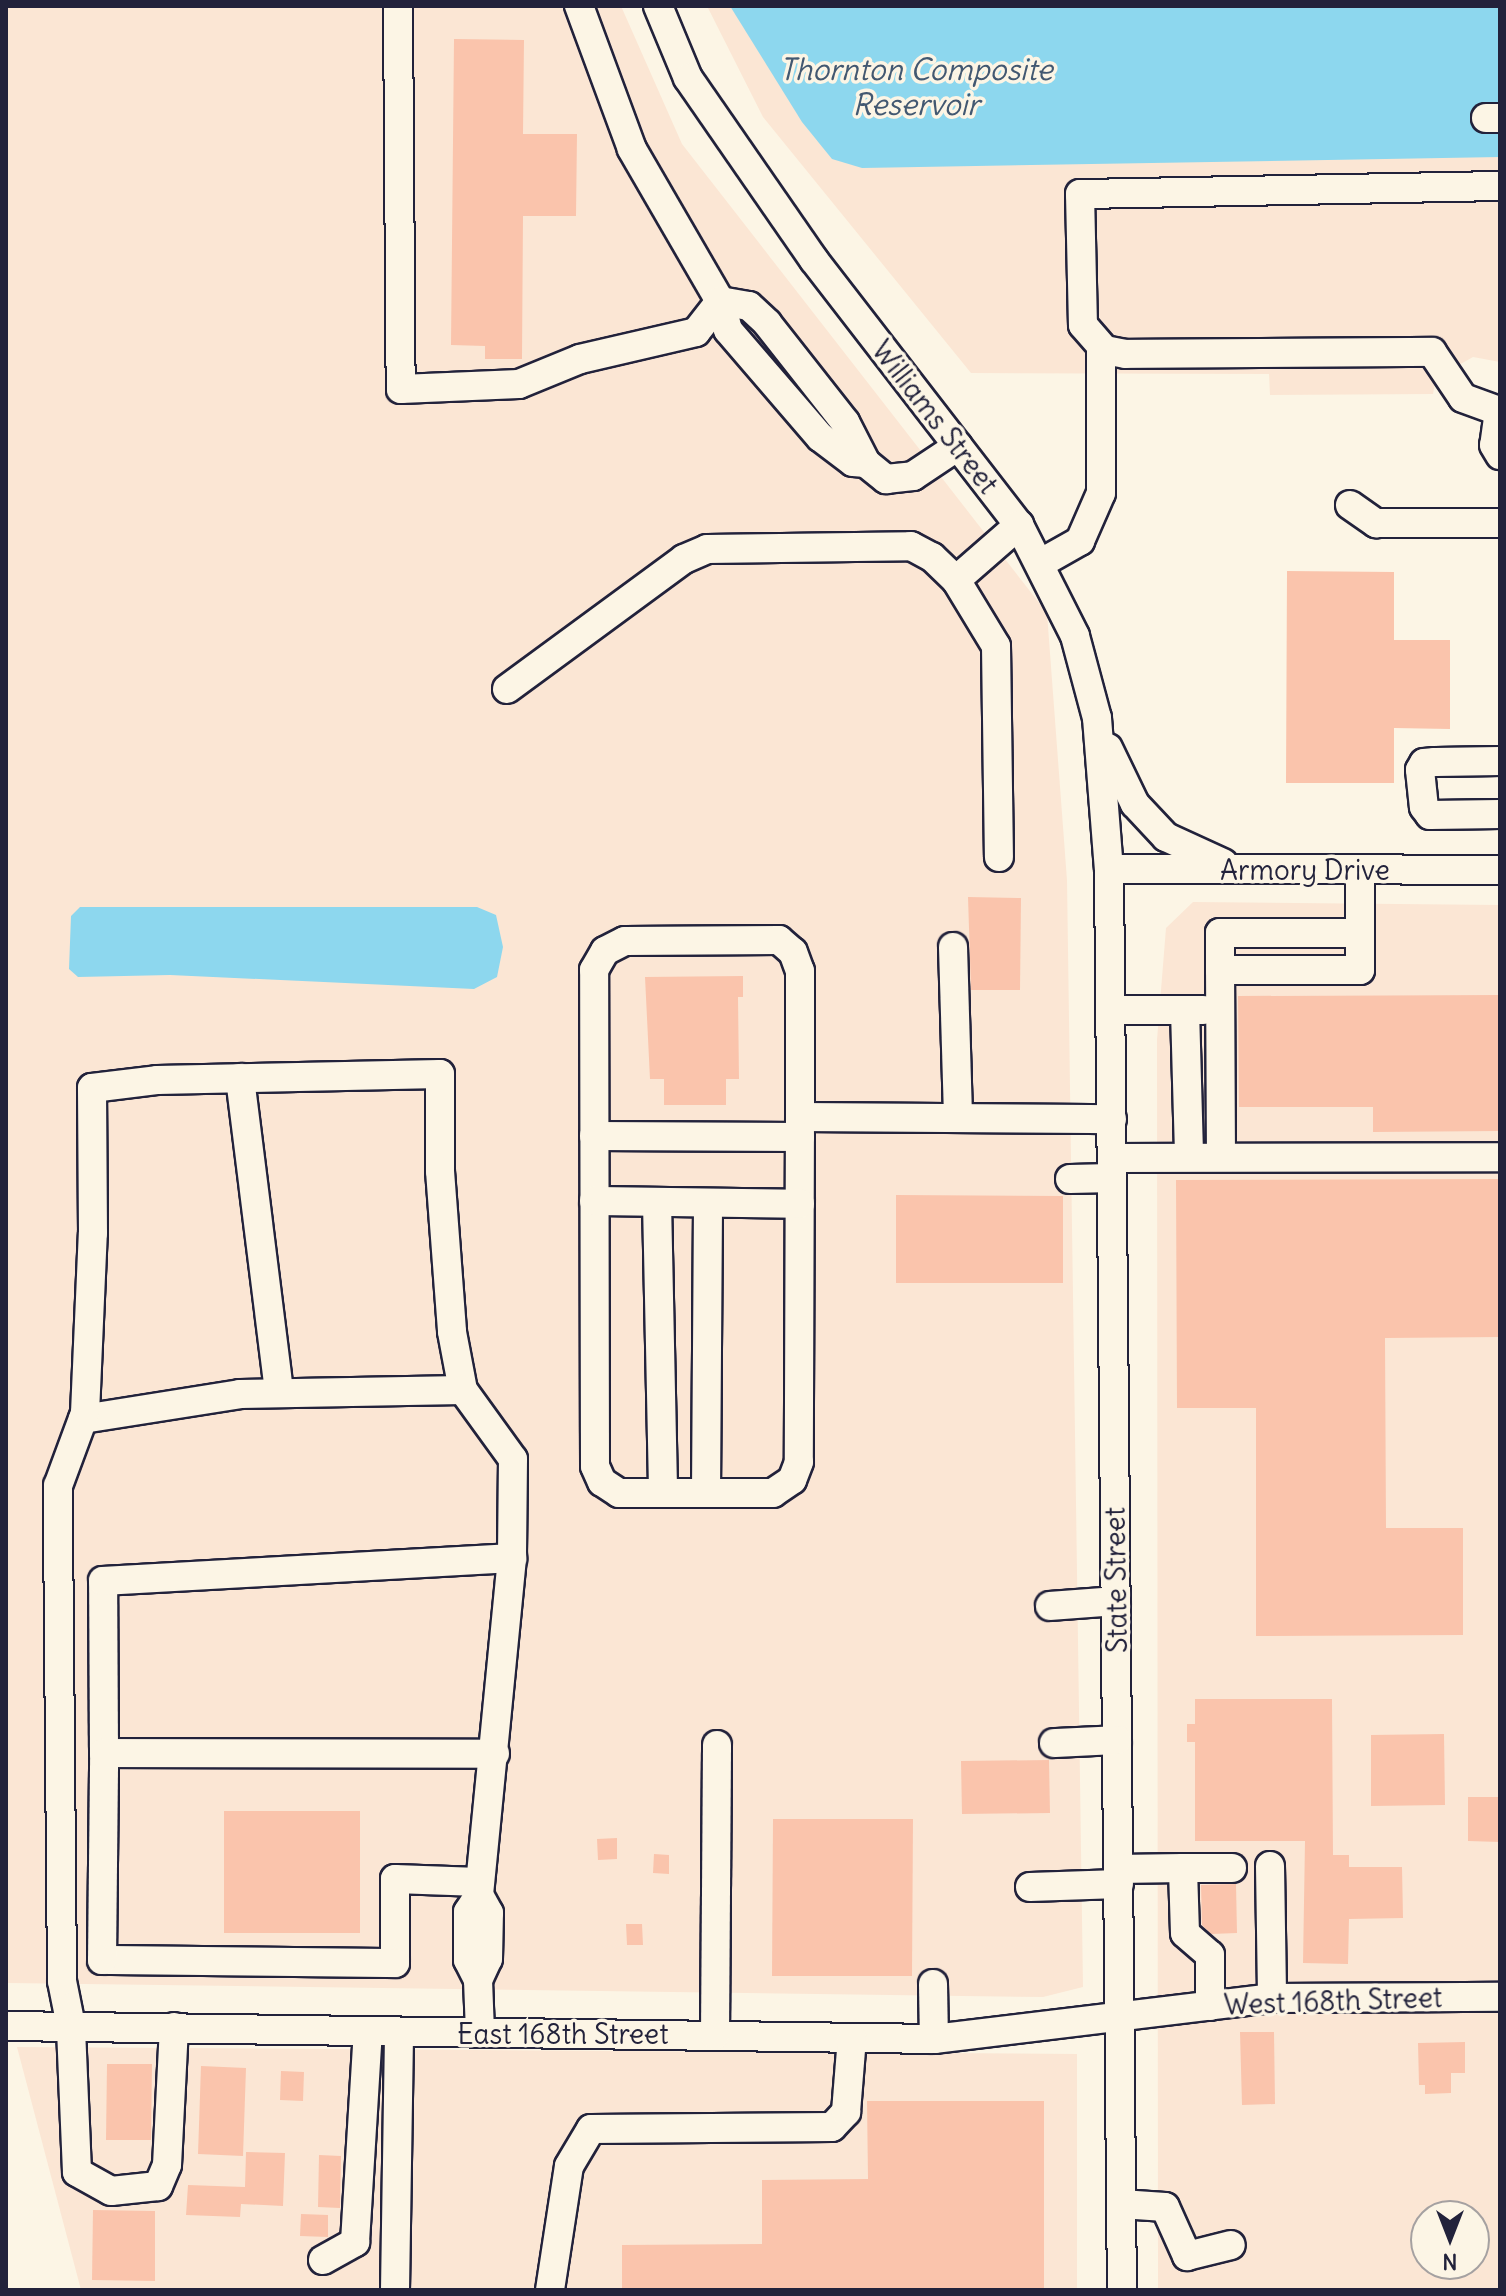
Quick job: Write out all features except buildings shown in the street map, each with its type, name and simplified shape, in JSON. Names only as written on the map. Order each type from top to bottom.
[{"type":"street","points":[[398,6],[401,389],[519,384],[580,359],[696,332],[720,301]]},
{"type":"street","points":[[579,6],[632,149],[720,301]]},
{"type":"street","name":"Williams Street","points":[[658,6],[697,91],[814,260],[1019,525],[1041,563],[1075,636],[1097,718],[1109,869]]},
{"type":"street","points":[[1500,186],[1080,194],[1083,325],[1101,347],[1126,354],[1432,352],[1463,398],[1499,411],[1494,445],[1500,455]]},
{"type":"street","points":[[720,301],[749,306],[767,323],[845,422],[866,463],[895,480],[913,476],[958,446]]},
{"type":"street","points":[[1041,563],[1080,541],[1101,493],[1101,347]]},
{"type":"street","points":[[1350,505],[1376,523],[1500,523]]},
{"type":"street","points":[[956,580],[1019,525]]},
{"type":"street","points":[[507,689],[684,559],[707,549],[911,546],[932,557],[956,580],[996,646],[999,857]]},
{"type":"street","points":[[1097,718],[1129,793],[1166,837],[1243,870]]},
{"type":"street","points":[[1500,761],[1424,763],[1420,770],[1424,807],[1430,815],[1500,814]]},
{"type":"street","name":"Armory Drive","points":[[1109,869],[1500,870]]},
{"type":"street","name":"State Street","points":[[1109,869],[1122,2290]]},
{"type":"street","points":[[1221,1157],[1220,933],[1360,933],[1360,870]]},
{"type":"street","points":[[779,940],[793,952],[800,971],[800,1127],[799,1462],[792,1480],[773,1493],[619,1493],[602,1482],[595,1466],[594,970],[605,951],[625,941],[779,940]]},
{"type":"street","points":[[953,947],[958,1118]]},
{"type":"street","points":[[1111,1010],[1220,1010]]},
{"type":"street","points":[[1185,1010],[1189,1157]]},
{"type":"street","points":[[174,2027],[167,2165],[158,2186],[111,2191],[77,2172],[71,2026],[62,1981],[58,1486],[83,1419],[93,1233],[92,1088],[240,1078],[440,1074],[441,1186],[452,1332],[463,1390],[513,1459],[512,1558],[495,1754],[479,1888],[489,1913],[488,1959],[478,1980],[480,2033]]},
{"type":"street","points":[[240,1078],[279,1393]]},
{"type":"street","points":[[594,1136],[958,1118],[1112,1119]]},
{"type":"street","points":[[1070,1179],[1112,1168],[1189,1157],[1500,1157]]},
{"type":"street","points":[[594,1201],[800,1204]]},
{"type":"street","points":[[657,1202],[663,1493]]},
{"type":"street","points":[[706,1493],[708,1203]]},
{"type":"street","points":[[83,1419],[240,1394],[463,1390]]},
{"type":"street","points":[[479,1888],[395,1879],[395,1963],[102,1960],[103,1581],[512,1558]]},
{"type":"street","points":[[1050,1606],[1116,1601]]},
{"type":"street","points":[[1054,1743],[1117,1740]]},
{"type":"street","points":[[715,2035],[713,1820],[717,1745]]},
{"type":"street","points":[[104,1753],[495,1754]]},
{"type":"street","points":[[1270,1866],[1272,1998]]},
{"type":"street","points":[[1183,1868],[1185,1933],[1210,1955],[1210,2006]]},
{"type":"street","points":[[1030,1887],[1183,1868],[1232,1868]]},
{"type":"street","points":[[933,1984],[934,2039]]},
{"type":"street","name":"West 168th Street","points":[[1120,2019],[1272,1998],[1500,1997]]},
{"type":"street","name":"East 168th Street","points":[[6,2026],[934,2039],[1120,2019]]},
{"type":"street","points":[[323,2260],[355,2242],[368,2032]]},
{"type":"street","points":[[395,2290],[399,2032]]},
{"type":"street","points":[[550,2290],[569,2166],[591,2129],[832,2127],[846,2112],[852,2038]]},
{"type":"street","points":[[1121,2204],[1165,2207],[1187,2256],[1231,2245]]},
{"type":"shaded area","points":[[6,6],[621,6],[682,144],[1047,613],[1067,880],[1083,1987],[1043,1997],[8,1983]]},
{"type":"shaded area","points":[[707,6],[1500,6],[1500,362],[1473,357],[1436,378],[1433,394],[1270,395],[1269,374],[971,373],[763,117]]},
{"type":"shaded area","points":[[1193,902],[1500,905],[1500,2290],[1158,2290],[1157,1040],[1166,928]]},
{"type":"shaded area","points":[[17,2047],[1077,2054],[1077,2290],[81,2290]]},
{"type":"water","name":"Thornton Composite Reservoir","points":[[730,6],[1500,6],[1500,157],[862,168],[832,159],[802,122]]},
{"type":"water","points":[[80,907],[477,907],[496,915],[503,947],[497,977],[474,989],[170,975],[78,977],[69,969],[71,916]]}]
